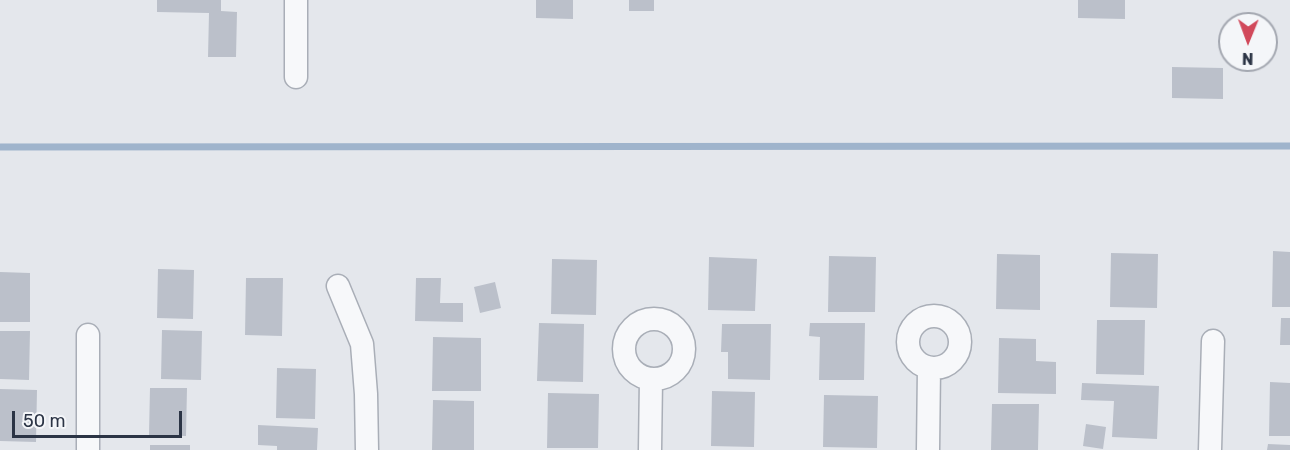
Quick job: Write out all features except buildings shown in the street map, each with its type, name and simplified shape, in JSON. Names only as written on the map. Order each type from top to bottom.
[{"type":"street","points":[[296,0],[296,77]]},
{"type":"street","points":[[338,286],[362,344],[368,450]]},
{"type":"street","points":[[88,335],[88,450]]},
{"type":"street","points":[[1210,450],[1213,341]]},
{"type":"street","points":[[928,450],[929,368]]},
{"type":"street","points":[[650,450],[651,379]]},
{"type":"waterway","points":[[0,147],[1290,146]]}]
